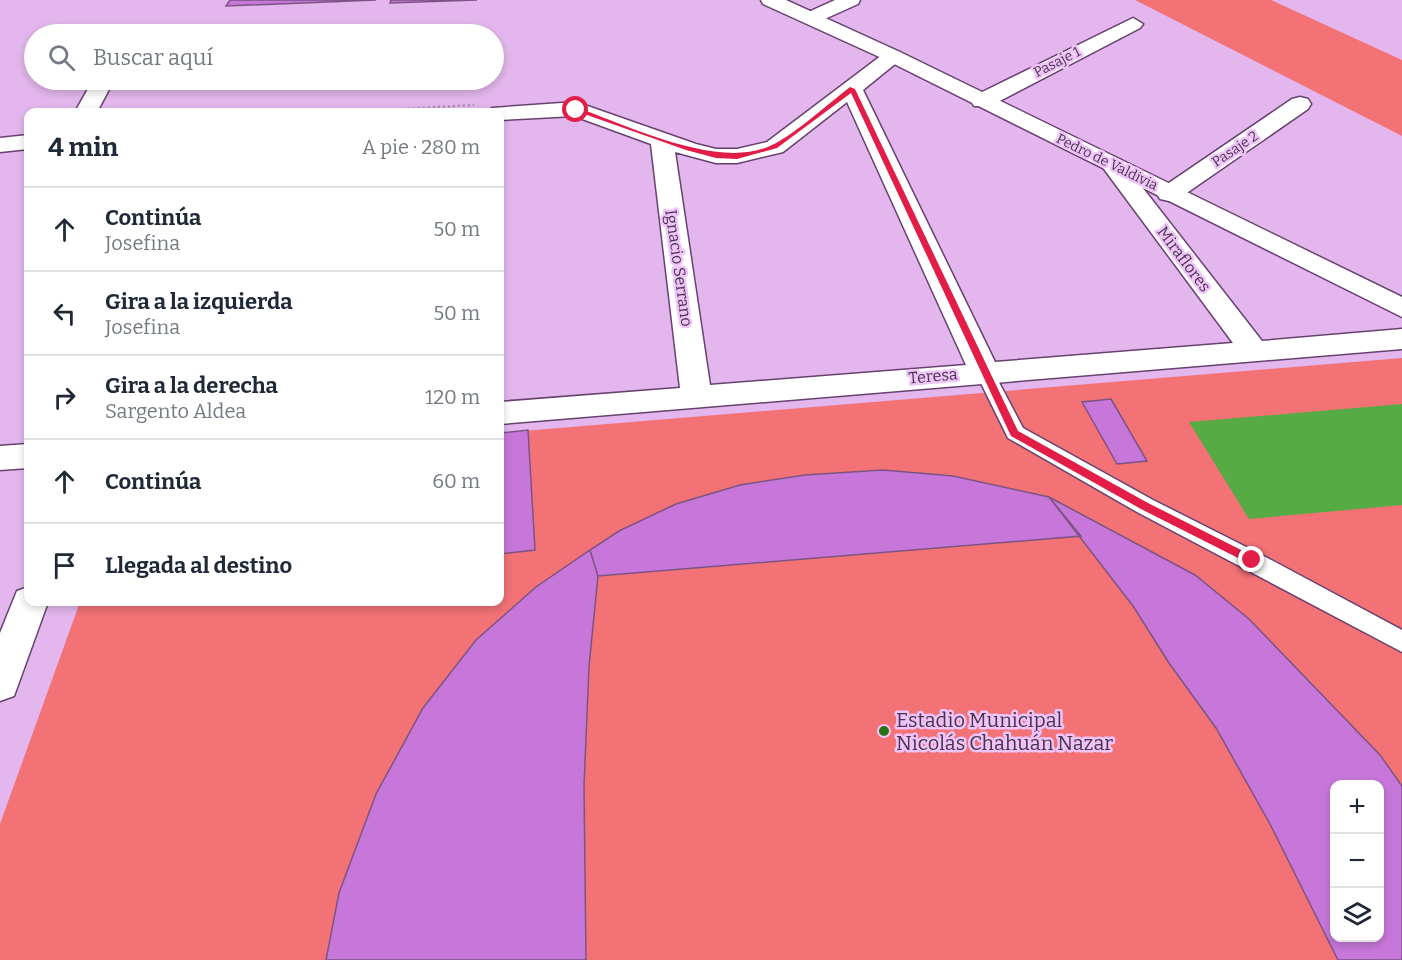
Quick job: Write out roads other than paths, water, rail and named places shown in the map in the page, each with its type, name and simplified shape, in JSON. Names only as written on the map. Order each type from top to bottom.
[{"type":"street","name":"Pedro de Valdivia","points":[[770,0],[893,56],[1402,308]]},
{"type":"street","points":[[811,18],[851,0]]},
{"type":"street","name":"Pasaje 1","points":[[982,101],[1133,24]]},
{"type":"street","points":[[504,113],[576,110],[716,156],[737,156],[775,147],[893,56]]},
{"type":"street","points":[[852,89],[984,371]]},
{"type":"street","points":[[88,108],[98,90]]},
{"type":"street","name":"Pasaje 2","points":[[1169,194],[1300,104]]},
{"type":"street","name":"Ignacio Serrano","points":[[662,139],[696,397]]},
{"type":"street","points":[[0,145],[24,142]]},
{"type":"street","name":"Miraflores","points":[[1113,165],[1254,352]]},
{"type":"street","name":"Teresa","points":[[504,413],[984,371],[1402,339]]},
{"type":"street","points":[[0,458],[24,456]]},
{"type":"street","points":[[0,684],[29,606]]},
{"type":"lane","points":[[984,371],[1015,433],[1145,506],[1252,560],[1402,642]]},
{"type":"place","name":"Estadio Municipal Nicolás Chahuán Nazar","points":[[884,731]]}]
